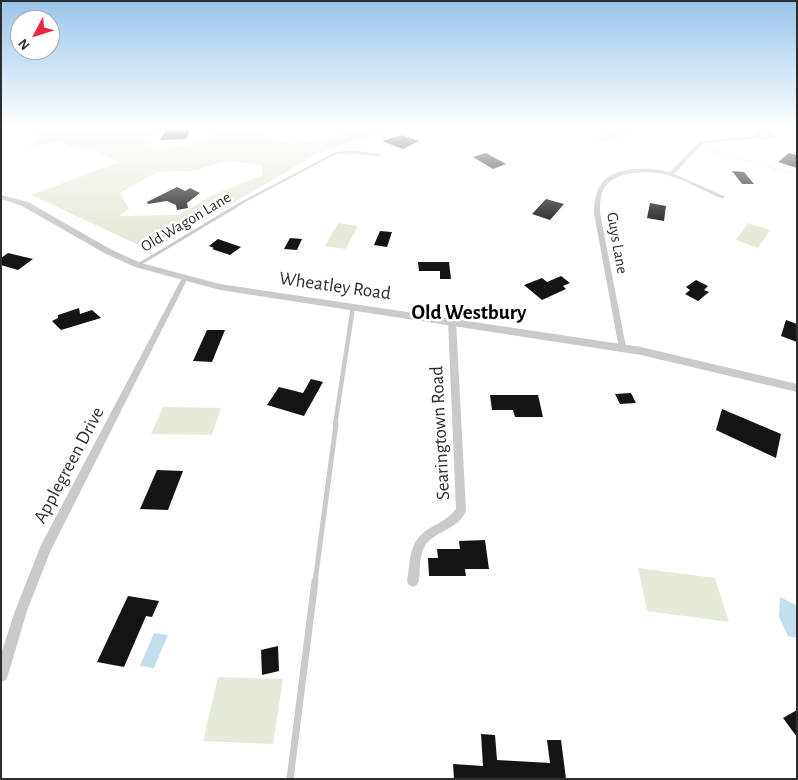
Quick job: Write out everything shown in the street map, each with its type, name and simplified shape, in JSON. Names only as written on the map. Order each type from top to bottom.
[{"type":"street","points":[[671,174],[681,162]]},
{"type":"street","name":"Guys Lane","points":[[622,347],[597,213],[600,190],[610,177],[623,173],[646,171],[671,174],[722,197]]},
{"type":"street","name":"Wheatley Road","points":[[1,197],[25,204],[93,243],[138,265],[220,287],[622,347],[681,359],[797,388]]},
{"type":"street","name":"Applegreen Drive","points":[[1,675],[21,611],[45,549],[185,278]]},
{"type":"street","name":"Searingtown Road","points":[[413,581],[419,545],[425,537],[455,520],[461,511],[452,321]]},
{"type":"lane","name":"Old Wagon Lane","points":[[138,265],[298,171],[316,162]]},
{"type":"lane","points":[[290,779],[333,441],[354,307]]},
{"type":"path","points":[[753,162],[797,175]]},
{"type":"green space","points":[[118,162],[222,162],[192,171],[157,172],[120,193],[129,209],[119,216],[178,215],[217,193],[262,175],[262,165],[239,162],[303,162],[166,242],[143,247],[31,195]]},
{"type":"green space","points":[[338,223],[358,226],[346,249],[325,246]]},
{"type":"green space","points":[[748,223],[770,230],[758,248],[736,240]]},
{"type":"green space","points":[[163,407],[221,408],[212,435],[151,434]]},
{"type":"green space","points":[[638,568],[715,578],[729,622],[647,611]]},
{"type":"green space","points":[[218,677],[283,679],[273,744],[203,741]]},
{"type":"water","points":[[780,597],[796,605],[797,638],[788,636],[779,617]]},
{"type":"water","points":[[154,633],[168,635],[154,668],[140,666]]},
{"type":"building","points":[[482,162],[506,164],[493,169]]},
{"type":"building","points":[[779,162],[797,162],[797,168]]},
{"type":"building","points":[[732,171],[744,172],[754,184],[742,184]]},
{"type":"building","points":[[177,187],[185,191],[190,188],[200,193],[187,203],[188,208],[177,210],[176,205],[167,201],[148,204],[147,202]]},
{"type":"building","points":[[546,199],[564,204],[550,220],[532,214]]},
{"type":"building","points":[[650,203],[666,206],[664,221],[647,218]]},
{"type":"building","points":[[380,231],[392,232],[387,247],[374,245]]},
{"type":"building","points":[[290,238],[302,239],[297,250],[284,249]]},
{"type":"building","points":[[218,239],[241,247],[230,255],[212,249],[214,248],[209,246]]},
{"type":"building","points":[[8,253],[33,259],[18,270],[1,265],[1,258]]},
{"type":"building","points":[[418,262],[449,262],[451,279],[440,279],[440,271],[419,271]]},
{"type":"building","points":[[561,276],[570,283],[563,286],[566,289],[542,300],[524,285],[542,278],[547,282]]},
{"type":"building","points":[[696,280],[708,286],[704,290],[709,292],[698,301],[685,294],[690,290],[686,287]]},
{"type":"building","points":[[79,308],[80,314],[92,310],[101,318],[61,330],[52,321],[58,318],[58,315]]},
{"type":"building","points":[[786,320],[797,324],[797,342],[781,336]]},
{"type":"building","points":[[207,330],[225,330],[212,362],[193,361]]},
{"type":"building","points":[[311,379],[323,382],[304,416],[267,405],[279,387],[303,393]]},
{"type":"building","points":[[631,393],[636,403],[620,404],[615,394]]},
{"type":"building","points":[[490,395],[538,395],[543,417],[515,417],[513,410],[492,410]]},
{"type":"building","points":[[722,409],[781,434],[776,458],[716,430]]},
{"type":"building","points":[[157,470],[183,471],[168,510],[140,509]]},
{"type":"building","points":[[485,540],[489,569],[465,569],[466,576],[429,576],[428,558],[438,558],[437,549],[460,549],[459,541]]},
{"type":"building","points":[[128,596],[159,601],[152,617],[146,616],[124,667],[97,662]]},
{"type":"building","points":[[278,646],[279,671],[262,675],[261,650]]},
{"type":"building","points":[[797,710],[797,737],[783,718]]},
{"type":"building","points":[[481,734],[495,735],[497,760],[550,763],[547,740],[561,740],[566,779],[454,779],[453,764],[483,766]]},
{"type":"district","name":"Old Westbury","points":[[469,313]]}]
